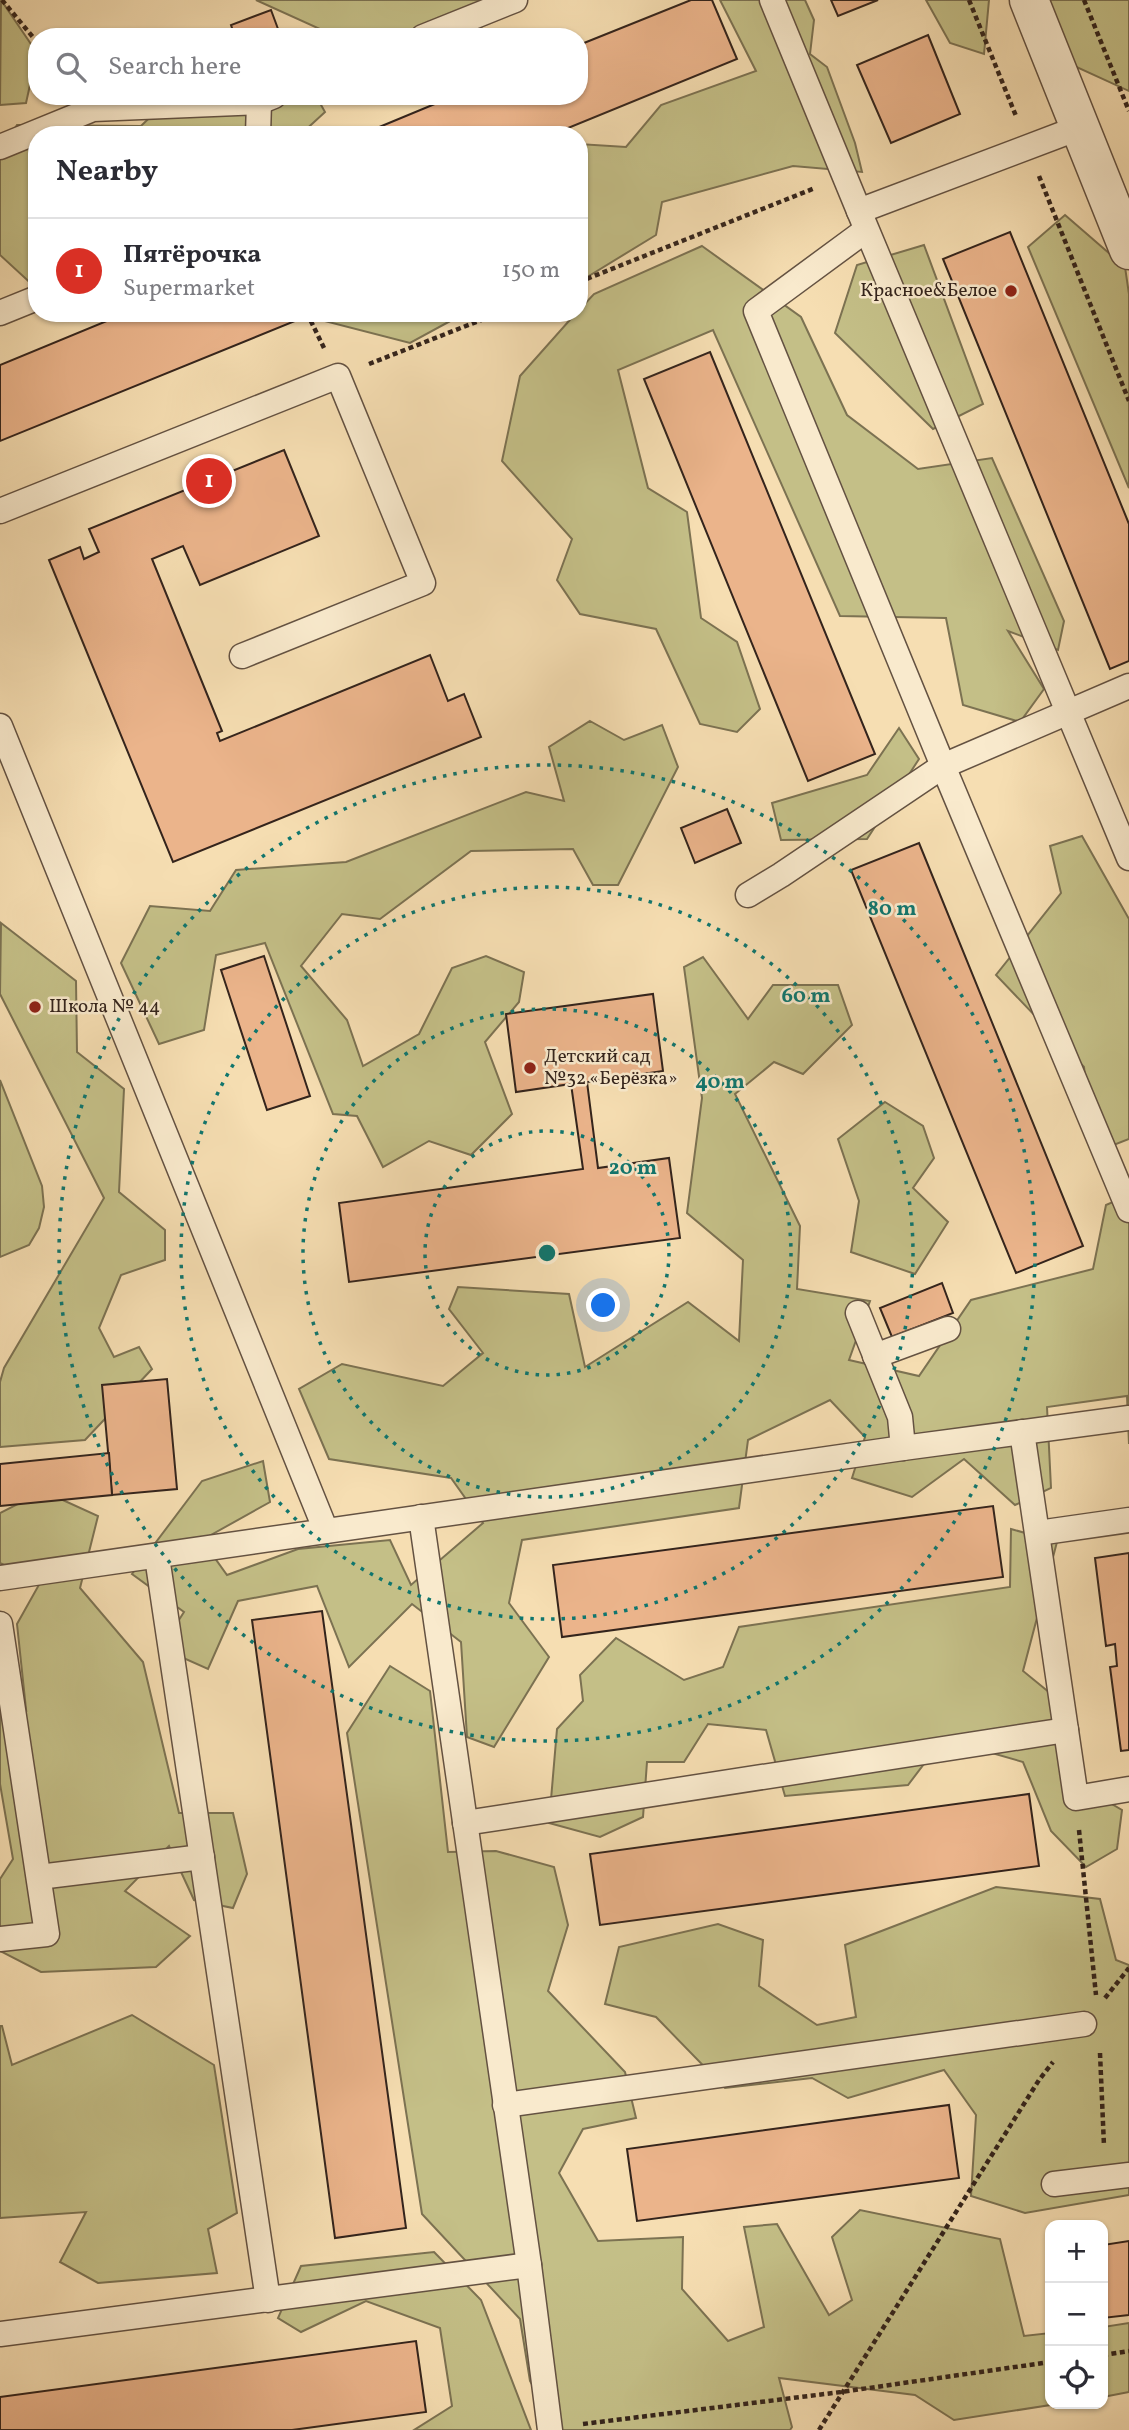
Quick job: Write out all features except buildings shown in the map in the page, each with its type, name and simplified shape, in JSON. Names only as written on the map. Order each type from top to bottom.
[{"type":"street","points":[[1030,0],[1129,250]]},
{"type":"lane","points":[[445,28],[515,0]]},
{"type":"lane","points":[[772,0],[1129,858]]},
{"type":"lane","points":[[53,126],[93,110],[172,105]]},
{"type":"lane","points":[[260,126],[266,105]]},
{"type":"lane","points":[[1081,127],[1028,147],[862,220],[756,311],[1129,1210]]},
{"type":"lane","points":[[0,147],[28,136]]},
{"type":"lane","points":[[0,313],[28,302]]},
{"type":"lane","points":[[0,511],[338,376],[423,583],[242,656]]},
{"type":"lane","points":[[748,895],[943,766],[1129,686]]},
{"type":"lane","points":[[0,726],[326,1531]]},
{"type":"lane","points":[[859,1313],[900,1417],[903,1448]]},
{"type":"lane","points":[[876,1356],[948,1329]]},
{"type":"lane","points":[[0,1578],[1129,1418]]},
{"type":"lane","points":[[1022,1432],[1076,1798],[1129,1789]]},
{"type":"lane","points":[[421,1517],[529,2265],[550,2429]]},
{"type":"lane","points":[[1038,1534],[1129,1520]]},
{"type":"lane","points":[[157,1557],[268,2300]]},
{"type":"lane","points":[[0,1624],[47,1934],[0,1939]]},
{"type":"lane","points":[[465,1823],[1066,1730]]},
{"type":"lane","points":[[39,1877],[202,1857]]},
{"type":"lane","points":[[505,2105],[1084,2024]]},
{"type":"lane","points":[[1054,2184],[1117,2177]]},
{"type":"lane","points":[[0,2334],[529,2265]]},
{"type":"path","points":[[2,0],[28,31]]},
{"type":"path","points":[[969,0],[1129,401]]},
{"type":"path","points":[[1084,0],[1129,111]]},
{"type":"path","points":[[588,278],[845,176]]},
{"type":"path","points":[[338,376],[476,322]]},
{"type":"path","points":[[1076,1798],[1098,2007],[1129,1968]]},
{"type":"path","points":[[819,2430],[1039,2080],[1084,2024]]},
{"type":"path","points":[[1099,2046],[1117,2177]]},
{"type":"path","points":[[1108,2353],[1129,2351]]},
{"type":"path","points":[[550,2429],[1045,2363]]},
{"type":"shaded area","points":[[1,0],[28,40],[28,94],[26,103],[0,105]]},
{"type":"shaded area","points":[[256,0],[495,0],[481,28],[449,28],[428,22],[424,28],[318,28]]},
{"type":"shaded area","points":[[720,0],[805,0],[814,20],[810,54],[827,67],[855,143],[862,172],[793,166],[662,202],[656,235],[588,277],[588,145],[626,147],[661,105],[756,71]]},
{"type":"shaded area","points":[[926,0],[989,0],[984,54],[950,43]]},
{"type":"shaded area","points":[[1039,0],[1129,0],[1129,91],[1059,59]]},
{"type":"shaded area","points":[[163,105],[321,105],[325,112],[310,126],[141,126]]},
{"type":"shaded area","points":[[17,125],[141,126],[28,126],[28,281],[0,255],[0,151]]},
{"type":"shaded area","points":[[1065,215],[1125,267],[1129,294],[1129,488],[1028,247]]},
{"type":"shaded area","points":[[924,245],[983,404],[933,429],[835,333],[857,265]]},
{"type":"shaded area","points":[[702,246],[801,317],[847,415],[918,469],[992,458],[1064,621],[1058,650],[1008,631],[1044,689],[1020,722],[963,705],[946,618],[840,616],[713,330],[618,370],[648,488],[687,512],[701,618],[737,642],[760,709],[737,732],[700,724],[656,629],[580,614],[557,580],[572,539],[502,461],[520,376],[568,322],[588,322],[588,300],[594,294]]},
{"type":"shaded area","points":[[329,322],[448,322],[410,343]]},
{"type":"shaded area","points":[[590,721],[624,740],[662,725],[678,767],[618,885],[593,885],[573,849],[471,851],[380,919],[342,914],[301,966],[347,1020],[363,1066],[419,1034],[452,968],[486,956],[524,972],[519,1002],[485,1042],[512,1114],[471,1155],[429,1141],[383,1167],[357,1116],[333,1114],[265,943],[216,955],[204,1030],[159,1044],[121,963],[150,906],[210,911],[236,870],[346,862],[526,792],[564,801],[549,747]]},
{"type":"shaded area","points":[[899,728],[919,759],[867,839],[781,840],[772,803],[867,775]]},
{"type":"shaded area","points":[[1082,836],[1129,919],[1129,1139],[1093,1153],[1084,1067],[996,975],[1061,893],[1050,846]]},
{"type":"shaded area","points":[[1,923],[76,981],[77,1052],[124,1089],[119,1192],[165,1230],[165,1260],[121,1275],[99,1328],[114,1357],[139,1347],[152,1369],[85,1440],[0,1447],[0,1382],[4,1368],[104,1198],[0,994]]},
{"type":"shaded area","points":[[703,957],[748,1019],[773,985],[838,985],[852,1025],[803,1074],[774,1062],[735,1094],[800,1226],[797,1289],[870,1301],[849,1360],[919,1376],[971,1300],[1093,1269],[1106,1205],[1129,1195],[1129,1444],[1127,1396],[1047,1407],[1051,1488],[1015,1505],[964,1459],[912,1497],[852,1478],[865,1437],[830,1400],[748,1440],[739,1508],[522,1540],[509,1603],[549,1657],[494,1747],[467,1737],[461,1642],[412,1604],[349,1667],[317,1586],[238,1601],[208,1669],[161,1648],[184,1612],[132,1574],[202,1481],[263,1461],[270,1502],[202,1540],[227,1575],[298,1549],[390,1540],[411,1585],[483,1523],[451,1478],[329,1459],[299,1389],[342,1364],[443,1386],[483,1353],[449,1309],[458,1287],[569,1294],[585,1367],[688,1302],[739,1341],[743,1260],[687,1213],[702,1098],[684,967]]},
{"type":"shaded area","points":[[0,1080],[42,1186],[44,1207],[39,1228],[29,1245],[0,1257]]},
{"type":"shaded area","points":[[885,1102],[923,1126],[934,1158],[913,1188],[948,1222],[915,1274],[851,1252],[859,1201],[838,1139]]},
{"type":"shaded area","points":[[43,1491],[98,1516],[80,1588],[143,1662],[179,1813],[233,1813],[247,1874],[233,1908],[194,1900],[169,1846],[125,1891],[190,1936],[156,1967],[41,1972],[0,1951],[0,1879],[13,1859],[0,1784],[0,1677],[26,1709],[17,1624],[40,1583],[0,1563],[0,1513]]},
{"type":"shaded area","points":[[1011,1529],[1057,1542],[1023,1671],[1072,1711],[1060,1774],[1122,1810],[1117,1849],[1086,1867],[1051,1831],[1023,1762],[943,1739],[908,1785],[785,1796],[766,1730],[708,1724],[684,1762],[647,1762],[643,1817],[600,1837],[549,1823],[557,1729],[583,1701],[580,1675],[616,1638],[684,1680],[723,1667],[739,1627],[1010,1587]]},
{"type":"shaded area","points":[[390,1666],[430,1691],[448,1852],[496,1851],[554,1867],[568,1925],[548,1991],[625,2072],[636,2118],[583,2129],[559,2173],[598,2241],[683,2237],[682,2289],[728,2341],[764,2327],[744,2227],[777,2224],[829,2315],[852,2300],[832,2237],[860,2210],[1000,2239],[1024,2336],[1045,2334],[1045,2406],[954,2420],[915,2395],[779,2378],[792,2427],[790,2430],[558,2430],[530,2381],[520,2319],[422,2214],[347,1733]]},
{"type":"shaded area","points":[[996,1887],[1100,1899],[1116,1960],[1129,1965],[1129,2195],[1025,2213],[971,2196],[976,2115],[944,2070],[848,2098],[812,2078],[725,2088],[656,2017],[605,2004],[619,1947],[718,1924],[763,1940],[759,1986],[817,2025],[856,2017],[845,1945]]},
{"type":"shaded area","points":[[132,2015],[214,2065],[237,2213],[208,2229],[217,2273],[98,2283],[60,2262],[86,2212],[0,2218],[0,2026],[12,2065]]},
{"type":"shaded area","points":[[434,2252],[481,2300],[531,2430],[414,2430],[452,2406],[440,2328],[366,2301],[301,2332],[278,2318],[301,2266]]},
{"type":"shaded area","points":[[1129,2323],[1129,2392],[1108,2396],[1108,2346],[1108,2326]]},
{"type":"place","name":"Красное&Белое","points":[[1011,291]]},
{"type":"place","name":"Пятёрочка","points":[[209,481]]},
{"type":"place","name":"Школа № 44","points":[[35,1007]]},
{"type":"place","name":"Детский сад №32 «Берёзка»","points":[[530,1068]]}]
